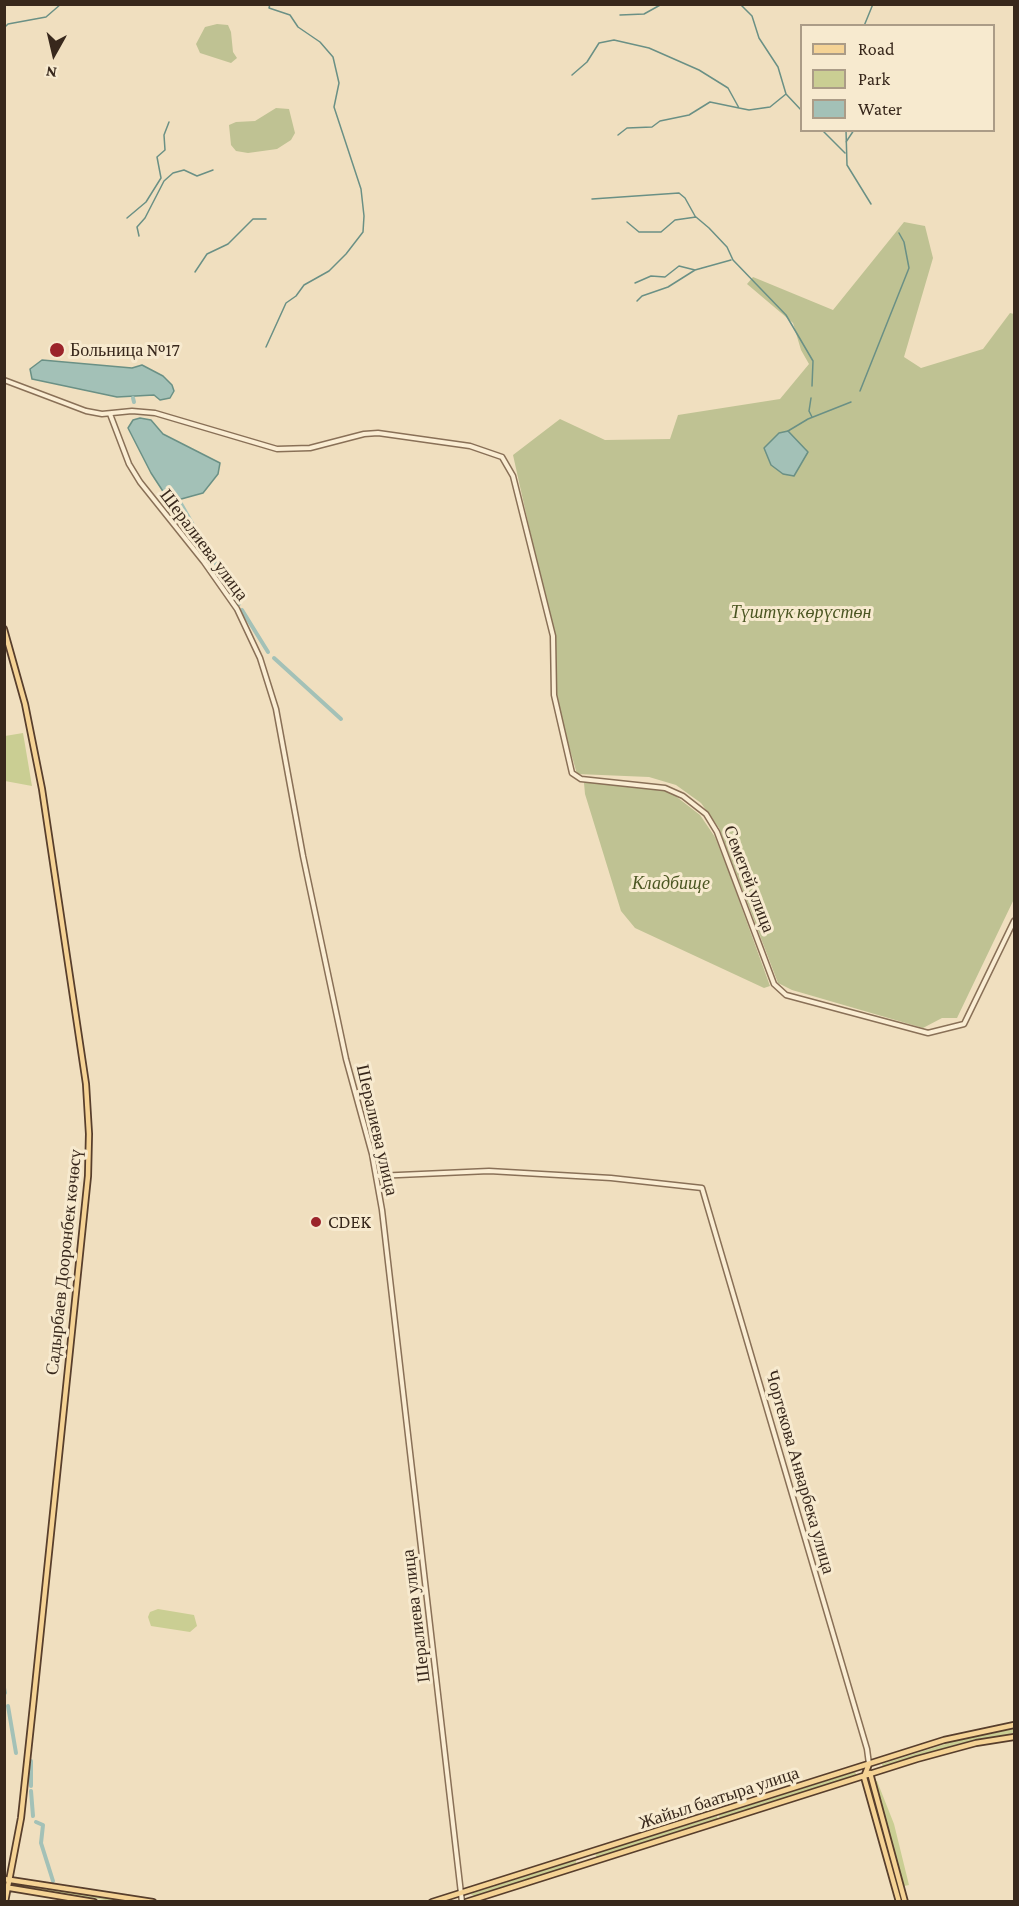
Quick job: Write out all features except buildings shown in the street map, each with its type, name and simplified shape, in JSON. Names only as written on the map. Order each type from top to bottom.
[{"type":"main road","name":"Садырбаев Дооронбек көчөсү","points":[[4,629],[27,714],[42,789],[86,1084],[89,1134],[88,1176],[33,1706],[6,1902]]},
{"type":"main road","name":"Жайыл баатыра улица","points":[[432,1902],[944,1740],[1014,1725]]},
{"type":"main road","name":"Жайыл баатыра улица","points":[[464,1902],[948,1750],[1014,1737]]},
{"type":"main road","points":[[869,1764],[867,1776],[899,1902]]},
{"type":"main road","points":[[867,1776],[905,1902]]},
{"type":"main road","points":[[584,1865],[585,1854]]},
{"type":"main road","points":[[8,1879],[153,1902]]},
{"type":"main road","points":[[7,1888],[94,1902]]},
{"type":"street","points":[[4,380],[86,411],[110,414]]},
{"type":"street","name":"Семетей улица","points":[[110,414],[138,411],[171,417],[277,449],[310,448],[364,434],[378,433],[487,449],[508,462],[553,636],[554,695],[572,773],[581,779],[665,788],[683,796],[706,814],[717,832],[774,984],[783,993],[928,1034],[964,1024],[1014,921]]},
{"type":"street","name":"Шералиева улица","points":[[110,414],[129,464],[140,482],[204,562],[233,603],[269,681],[337,1016],[376,1176],[461,1893],[464,1902]]},
{"type":"street","name":"Чортекова Анварбека улица","points":[[376,1176],[489,1171],[611,1178],[702,1188],[867,1749],[869,1764]]},
{"type":"green space","points":[[217,24],[228,25],[231,32],[233,52],[237,58],[231,63],[200,53],[196,44],[205,27]]},
{"type":"green space","points":[[276,108],[289,109],[295,133],[291,140],[277,149],[248,153],[236,151],[231,145],[229,125],[236,122],[255,121]]},
{"type":"green space","name":"Түштүк көрүстөн","points":[[904,222],[925,226],[933,258],[904,357],[921,368],[983,349],[1010,313],[1014,314],[1014,899],[957,1018],[942,1018],[923,1028],[792,990],[778,983],[719,828],[701,803],[676,785],[649,777],[577,774],[551,683],[552,630],[513,455],[560,419],[605,440],[670,439],[678,415],[780,399],[809,364],[801,350],[793,323],[747,284],[753,277],[833,310]]},
{"type":"green space","points":[[23,733],[32,786],[5,781],[5,736]]},
{"type":"green space","name":"Кладбище","points":[[584,783],[651,786],[673,794],[700,815],[715,837],[770,986],[764,988],[635,928],[621,911],[585,794]]},
{"type":"green space","points":[[158,1609],[194,1615],[197,1626],[190,1632],[151,1626],[148,1617],[150,1612]]},
{"type":"green space","points":[[1014,1729],[1014,1733],[958,1744],[883,1767],[882,1764],[958,1740]]},
{"type":"green space","points":[[855,1772],[857,1776],[720,1819],[719,1815]]},
{"type":"green space","points":[[874,1781],[877,1781],[894,1824],[909,1885],[904,1886]]},
{"type":"green space","points":[[717,1816],[718,1820],[597,1858],[595,1853]]},
{"type":"green space","points":[[576,1860],[576,1865],[475,1896],[470,1894]]},
{"type":"green space","points":[[17,1883],[139,1901],[112,1901],[16,1886]]},
{"type":"water","points":[[42,360],[132,368],[142,365],[163,376],[172,385],[174,391],[170,398],[160,400],[154,395],[117,397],[32,379],[30,369]]},
{"type":"water","points":[[140,418],[151,420],[163,434],[220,463],[218,474],[203,493],[174,501],[168,499],[151,473],[128,428],[133,420]]},
{"type":"water","points":[[788,431],[808,452],[794,476],[783,474],[771,465],[764,448],[779,433]]},
{"type":"waterway","points":[[4,28],[8,24],[46,17],[61,4]]},
{"type":"waterway","points":[[266,347],[286,303],[296,296],[304,285],[329,271],[346,254],[363,232],[364,216],[361,189],[334,107],[339,83],[333,57],[320,42],[298,27],[290,15],[269,8],[270,4]]},
{"type":"waterway","points":[[620,15],[644,14],[662,4]]},
{"type":"waterway","points":[[740,4],[752,16],[759,38],[778,67],[786,94],[800,109]]},
{"type":"waterway","points":[[865,24],[873,4]]},
{"type":"waterway","points":[[572,75],[587,62],[599,43],[614,40],[649,48],[699,70],[728,88],[739,108],[749,110],[770,107],[786,94]]},
{"type":"waterway","points":[[618,135],[627,128],[652,127],[660,121],[689,115],[710,102],[739,108]]},
{"type":"waterway","points":[[127,218],[146,202],[161,178],[157,157],[165,150],[164,135],[169,122]]},
{"type":"waterway","points":[[824,132],[845,153]]},
{"type":"waterway","points":[[846,132],[847,165],[871,204]]},
{"type":"waterway","points":[[846,142],[853,132]]},
{"type":"waterway","points":[[139,236],[137,227],[145,218],[164,181],[173,173],[184,170],[197,176],[213,170]]},
{"type":"waterway","points":[[592,199],[679,193],[685,198],[695,216]]},
{"type":"waterway","points":[[627,222],[639,232],[661,232],[675,220],[696,217],[709,228],[727,247],[733,260],[786,315],[813,361],[812,386]]},
{"type":"waterway","points":[[195,272],[207,254],[228,244],[253,219],[266,219]]},
{"type":"waterway","points":[[860,391],[909,268],[904,242],[899,233]]},
{"type":"waterway","points":[[637,301],[642,296],[668,287],[695,270],[731,260]]},
{"type":"waterway","points":[[635,283],[651,276],[665,277],[679,266],[695,270]]},
{"type":"waterway","points":[[133,398],[134,402]]},
{"type":"waterway","points":[[811,398],[809,411],[812,417]]},
{"type":"waterway","points":[[788,431],[808,419],[851,402]]},
{"type":"waterway","points":[[180,502],[210,555]]},
{"type":"waterway","points":[[215,562],[239,604]]},
{"type":"waterway","points":[[242,610],[268,652]]},
{"type":"waterway","points":[[274,658],[341,719]]},
{"type":"waterway","points":[[4,1688],[5,1693]]},
{"type":"waterway","points":[[8,1706],[16,1753]]},
{"type":"waterway","points":[[31,1761],[31,1786]]},
{"type":"waterway","points":[[31,1791],[33,1816]]},
{"type":"waterway","points":[[36,1822],[43,1825],[41,1843],[53,1881]]},
{"type":"place","name":"Больница №17","points":[[57,350]]},
{"type":"place","name":"CDEK","points":[[316,1222]]}]
